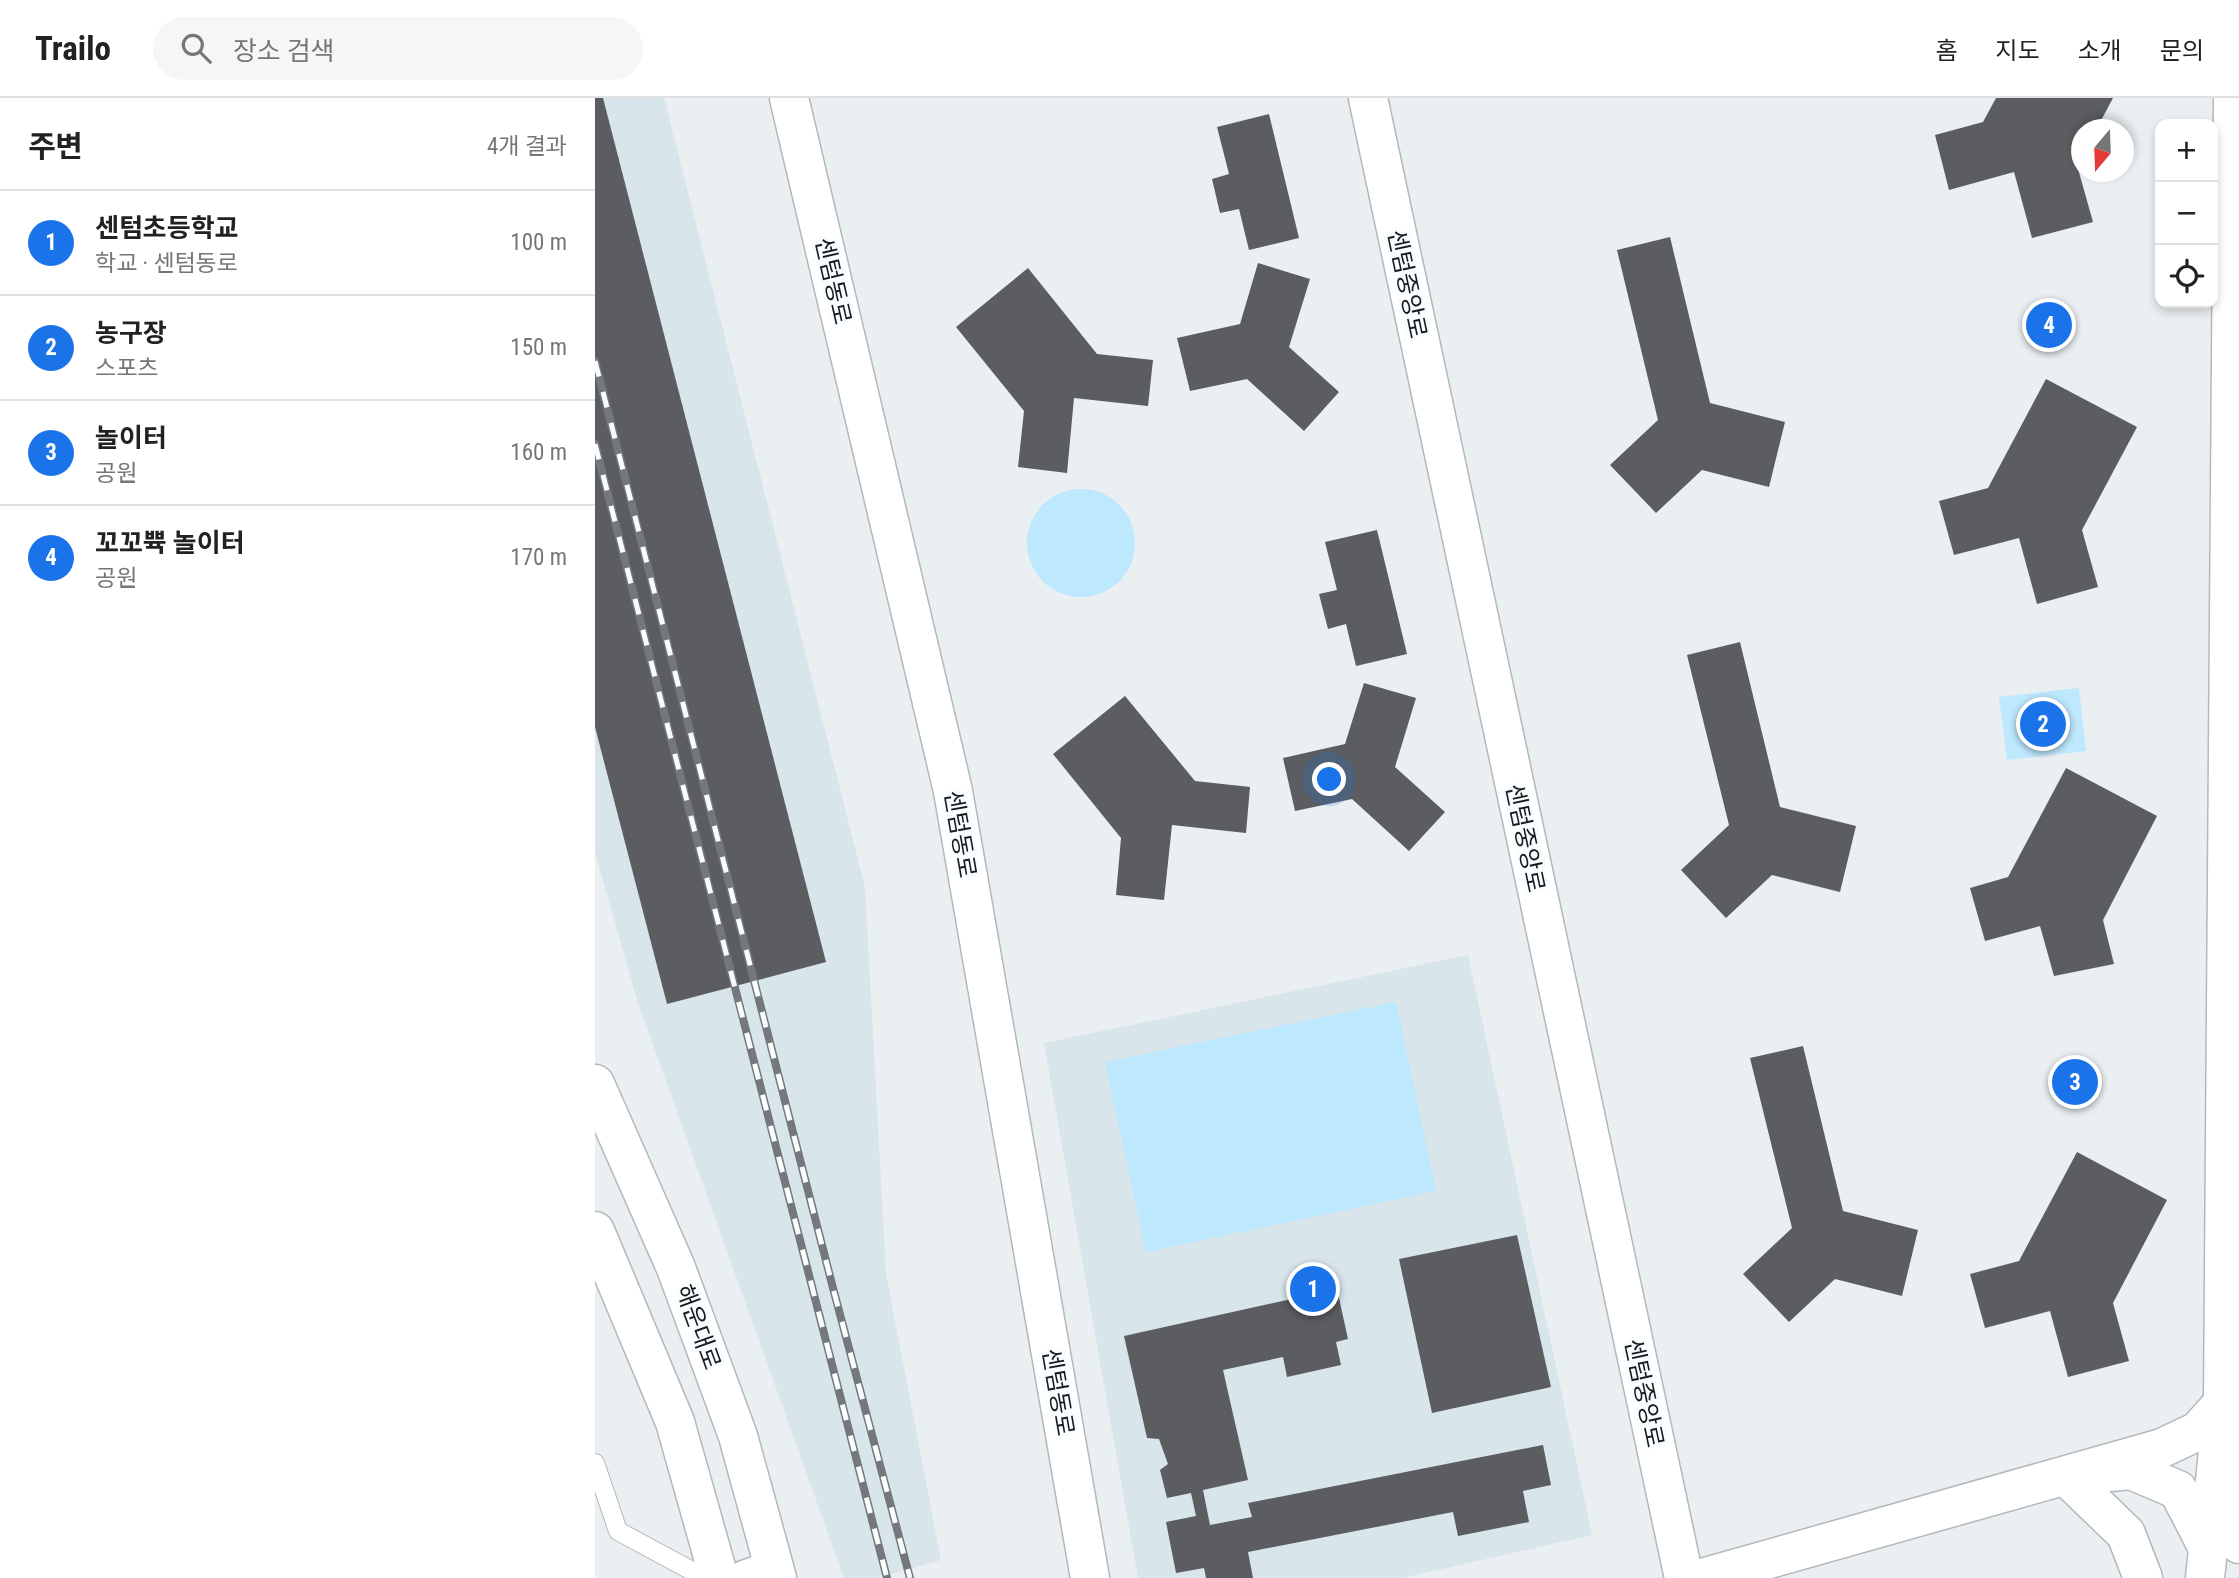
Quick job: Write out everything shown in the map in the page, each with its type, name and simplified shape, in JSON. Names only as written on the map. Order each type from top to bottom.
[{"type":"main road","name":"센텀동로","points":[[789,98],[953,791],[1090,1578]]},
{"type":"main road","name":"센텀중앙로","points":[[1367,98],[1684,1578]]},
{"type":"main road","points":[[2217,1556],[2223,1403],[2233,98]]},
{"type":"main road","name":"해운대로","points":[[595,1084],[676,1268],[737,1436],[767,1575]]},
{"type":"main road","points":[[599,1252],[675,1422],[719,1578]]},
{"type":"main road","points":[[1702,1578],[2162,1448],[2198,1431],[2223,1403]]},
{"type":"main road","points":[[2066,1476],[2131,1470],[2178,1490],[2217,1556]]},
{"type":"main road","points":[[2066,1476],[2126,1534],[2144,1578]]},
{"type":"lane","points":[[595,1463],[618,1531],[705,1578]]},
{"type":"shaded area","points":[[595,98],[664,98],[865,887],[886,1274],[941,1560],[878,1578],[844,1578],[637,1000],[595,852]]},
{"type":"shaded area","points":[[1081,489],[1102,493],[1119,505],[1131,522],[1135,543],[1131,564],[1119,581],[1102,593],[1081,597],[1060,593],[1043,581],[1031,564],[1027,543],[1031,522],[1043,505],[1060,493]]},
{"type":"shaded area","points":[[2079,688],[2086,751],[2007,760],[1999,697]]},
{"type":"shaded area","points":[[1468,955],[1592,1535],[1402,1578],[1138,1578],[1044,1043]]},
{"type":"shaded area","points":[[1396,1002],[1436,1191],[1146,1252],[1105,1062]]},
{"type":"building","points":[[595,98],[603,98],[826,962],[667,1004],[595,727]]},
{"type":"building","points":[[1996,98],[2113,98],[2102,119],[2071,119],[2071,182],[2082,182],[2093,222],[2032,238],[2014,172],[1949,190],[1935,135],[1983,122]]},
{"type":"building","points":[[1269,114],[1299,238],[1249,250],[1239,209],[1220,213],[1212,179],[1229,174],[1217,127]]},
{"type":"building","points":[[1670,237],[1710,403],[1785,422],[1769,487],[1702,470],[1656,513],[1610,465],[1658,420],[1617,250]]},
{"type":"building","points":[[1258,263],[1310,279],[1289,347],[1339,392],[1304,431],[1247,379],[1190,391],[1177,338],[1240,324]]},
{"type":"building","points":[[1028,268],[1097,354],[1153,360],[1148,406],[1074,398],[1067,473],[1018,467],[1024,411],[956,327]]},
{"type":"building","points":[[2046,379],[2137,427],[2082,530],[2098,587],[2037,604],[2019,538],[1954,555],[1939,501],[1988,488]]},
{"type":"building","points":[[1377,530],[1407,654],[1356,666],[1346,624],[1328,629],[1319,594],[1337,590],[1325,542]]},
{"type":"building","points":[[1740,642],[1780,807],[1856,826],[1840,892],[1772,875],[1726,918],[1681,870],[1729,825],[1687,655]]},
{"type":"building","points":[[1364,683],[1416,698],[1395,767],[1445,812],[1409,851],[1352,799],[1295,811],[1283,758],[1345,744]]},
{"type":"building","points":[[1125,696],[1195,781],[1250,787],[1246,833],[1172,825],[1164,900],[1116,895],[1121,838],[1053,754]]},
{"type":"building","points":[[2066,768],[2157,816],[2103,920],[2114,964],[2054,976],[2040,926],[1985,941],[1970,888],[2008,877]]},
{"type":"building","points":[[1803,1046],[1843,1211],[1918,1230],[1902,1296],[1835,1279],[1789,1322],[1743,1274],[1792,1228],[1750,1058]]},
{"type":"building","points":[[2077,1152],[2167,1200],[2113,1303],[2129,1361],[2068,1377],[2050,1311],[1985,1328],[1970,1274],[2019,1261]]},
{"type":"building","points":[[1517,1235],[1551,1387],[1432,1413],[1399,1259]]},
{"type":"building","points":[[1337,1289],[1348,1339],[1336,1342],[1341,1365],[1287,1377],[1283,1357],[1223,1370],[1248,1480],[1203,1490],[1210,1525],[1252,1517],[1248,1503],[1543,1445],[1551,1485],[1523,1491],[1529,1522],[1458,1536],[1453,1512],[1248,1552],[1253,1578],[1206,1578],[1204,1568],[1176,1573],[1166,1522],[1196,1516],[1191,1493],[1167,1498],[1160,1470],[1168,1464],[1159,1439],[1147,1438],[1124,1336]]},
{"type":"railway","points":[[595,361],[910,1578]]},
{"type":"railway","points":[[595,444],[887,1578]]},
{"type":"place","name":"꼬꼬쀽 놀이터","points":[[2049,325]]},
{"type":"place","name":"농구장","points":[[2043,724]]},
{"type":"place","name":"놀이터","points":[[2075,1082]]},
{"type":"place","name":"센텀초등학교","points":[[1313,1289]]}]
